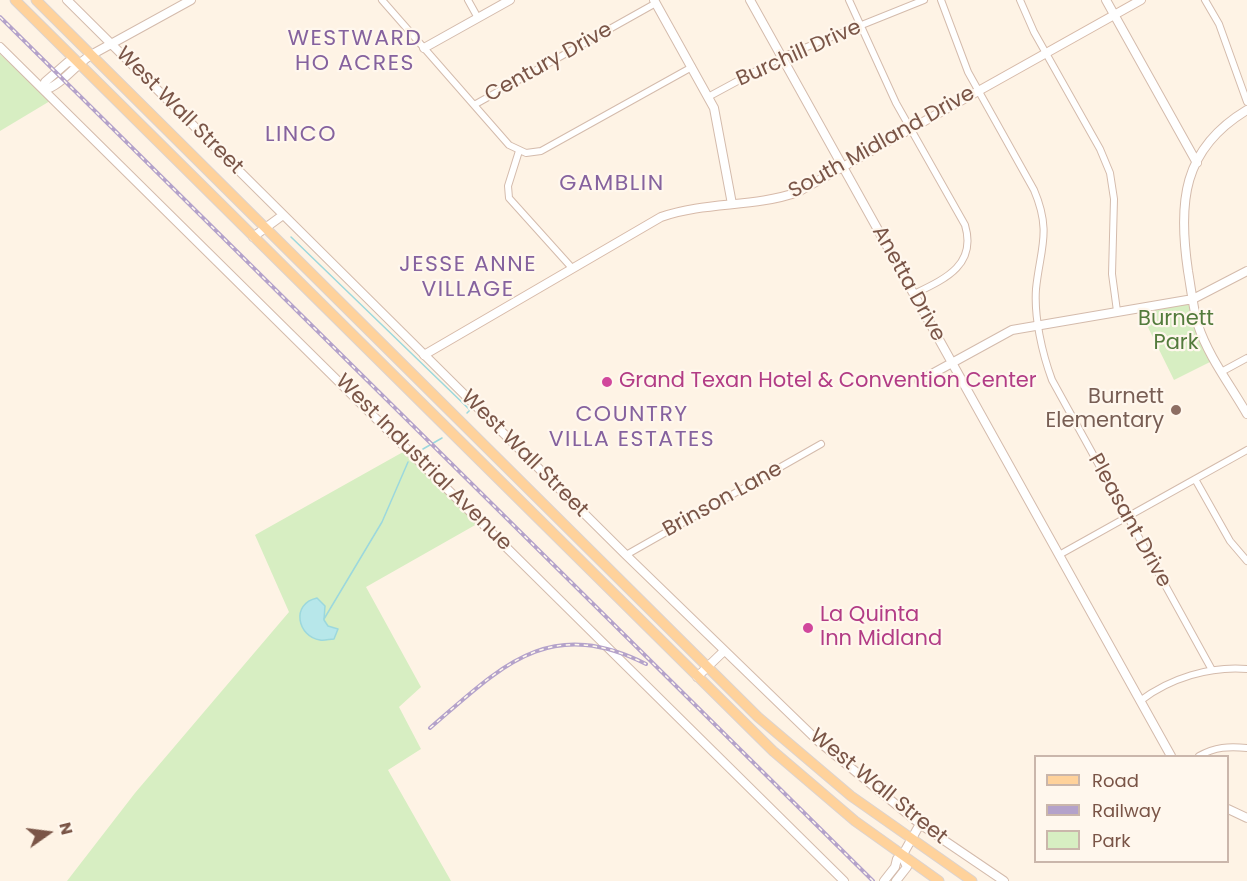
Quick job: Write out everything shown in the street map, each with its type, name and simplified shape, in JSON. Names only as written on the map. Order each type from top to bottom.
[{"type":"main road","name":"West Wall Street","points":[[15,0],[698,676],[811,784],[902,856],[939,881]]},
{"type":"main road","name":"West Wall Street","points":[[36,0],[707,667],[801,755],[911,840],[972,881]]},
{"type":"main road","name":"South Midland Drive","points":[[424,355],[661,217],[695,207],[761,203],[782,198],[843,167],[1141,0]]},
{"type":"street","name":"West Wall Street","points":[[67,0],[626,555],[825,748],[920,824],[1004,881]]},
{"type":"street","points":[[44,90],[45,82],[68,62],[78,63],[191,0]]},
{"type":"street","points":[[382,0],[510,146],[519,151],[540,151],[692,67]]},
{"type":"street","points":[[468,0],[478,18]]},
{"type":"street","points":[[424,48],[510,0]]},
{"type":"street","name":"Anetta Drive","points":[[750,0],[1170,755]]},
{"type":"street","points":[[849,0],[910,129],[965,225],[969,238],[963,262],[948,275],[914,294]]},
{"type":"street","name":"Burchill Drive","points":[[708,97],[782,57],[924,0]]},
{"type":"street","name":"Pleasant Drive","points":[[941,0],[968,72],[1034,190],[1041,208],[1045,244],[1036,292],[1046,360],[1056,389],[1212,670]]},
{"type":"street","points":[[1020,0],[1046,53],[1100,149],[1110,173],[1114,199],[1112,274],[1117,311]]},
{"type":"street","points":[[1106,0],[1197,163]]},
{"type":"street","points":[[1205,0],[1219,24],[1247,102]]},
{"type":"street","points":[[655,1],[714,108],[732,204]]},
{"type":"street","name":"Century Drive","points":[[474,105],[655,1]]},
{"type":"street","name":"West Industrial Avenue","points":[[0,47],[844,881]]},
{"type":"street","points":[[1247,110],[1220,131],[1208,144],[1197,163],[1185,194],[1182,212],[1182,232],[1198,324],[1247,414]]},
{"type":"street","points":[[519,151],[508,186],[509,198],[572,268]]},
{"type":"street","points":[[253,237],[283,215]]},
{"type":"street","points":[[919,381],[1005,333],[1040,324],[1192,299],[1247,270]]},
{"type":"street","points":[[1223,371],[1247,358]]},
{"type":"street","name":"Brinson Lane","points":[[626,555],[821,444]]},
{"type":"street","points":[[1059,555],[1247,450]]},
{"type":"street","points":[[1195,479],[1230,541],[1247,561]]},
{"type":"street","points":[[698,676],[724,651]]},
{"type":"street","points":[[1140,701],[1178,681],[1212,670],[1247,669]]},
{"type":"street","points":[[1201,755],[1229,746],[1247,748]]},
{"type":"street","points":[[1229,810],[1247,818]]},
{"type":"street","points":[[884,881],[895,867],[897,859],[902,856],[920,824]]},
{"type":"street","points":[[898,880],[907,867],[902,856]]},
{"type":"street","points":[[890,873],[898,880],[907,881]]},
{"type":"green space","points":[[0,54],[50,101],[0,131]]},
{"type":"green space","name":"Burnett Park","points":[[1190,303],[1212,356],[1210,362],[1174,380],[1140,311]]},
{"type":"green space","points":[[403,452],[477,524],[366,587],[421,687],[399,707],[421,749],[388,770],[451,881],[67,881],[135,793],[289,612],[255,535]]},
{"type":"water","points":[[317,598],[325,606],[324,620],[328,626],[338,629],[334,639],[312,638],[302,627],[300,613],[303,607],[308,601]]},
{"type":"waterway","points":[[291,237],[470,410],[467,413]]},
{"type":"waterway","points":[[423,449],[442,438]]},
{"type":"waterway","points":[[324,619],[382,522],[408,462]]},
{"type":"railway","points":[[0,17],[873,881]]},
{"type":"railway","points":[[430,728],[480,685],[504,668],[528,655],[553,647],[581,645],[611,650],[646,664]]},
{"type":"place","name":"Grand Texan Hotel & Convention Center","points":[[607,382]]},
{"type":"place","name":"Burnett Elementary","points":[[1176,410]]},
{"type":"place","name":"La Quinta Inn Midland","points":[[808,628]]},
{"type":"district","name":"WESTWARD HO ACRES","points":[[355,52]]},
{"type":"district","name":"LINCO","points":[[301,135]]},
{"type":"district","name":"GAMBLIN","points":[[612,184]]},
{"type":"district","name":"JESSE ANNE VILLAGE","points":[[468,278]]},
{"type":"district","name":"COUNTRY VILLA ESTATES","points":[[632,428]]}]
